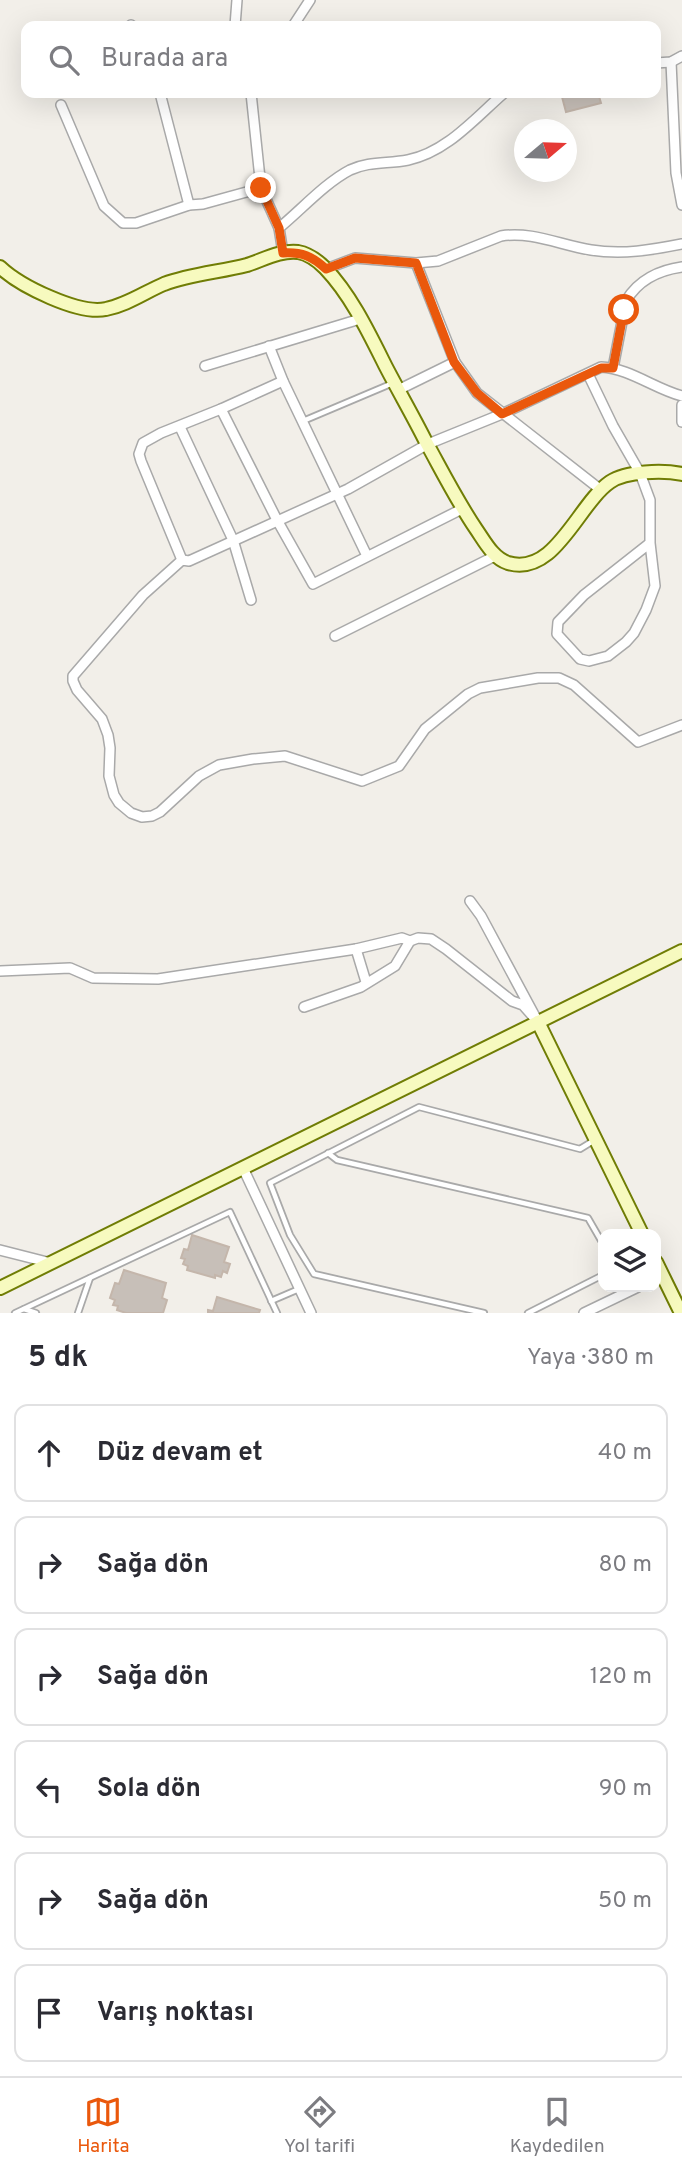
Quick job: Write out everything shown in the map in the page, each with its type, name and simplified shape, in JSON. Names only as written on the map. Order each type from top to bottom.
[{"type":"street","points":[[235,21],[237,0]]},
{"type":"street","points":[[297,21],[310,0]]},
{"type":"street","points":[[661,62],[671,62],[682,56]]},
{"type":"street","points":[[671,62],[676,173],[682,205]]},
{"type":"street","points":[[161,98],[189,205]]},
{"type":"street","points":[[252,98],[261,188],[279,228],[283,253]]},
{"type":"street","points":[[279,228],[350,170],[375,162],[406,160],[436,150],[455,137],[498,98]]},
{"type":"street","points":[[61,106],[104,206],[123,223],[136,223],[189,205],[203,204],[261,188]]},
{"type":"street","points":[[326,269],[355,258],[416,263],[438,261],[511,234],[590,250],[629,253],[682,244]]},
{"type":"street","points":[[0,267],[18,281],[76,308],[103,310],[164,284],[248,265],[283,253],[308,255],[326,269],[360,319],[462,509],[495,556],[506,562],[528,564],[548,555],[601,490],[618,477],[640,473],[682,474]]},
{"type":"street","points":[[416,263],[454,362],[477,393],[601,490]]},
{"type":"street","points":[[613,368],[626,301],[631,293],[658,272],[682,267]]},
{"type":"street","points":[[205,366],[360,319]]},
{"type":"street","points":[[269,346],[283,381],[367,556]]},
{"type":"street","points":[[396,386],[454,362]]},
{"type":"street","points":[[182,560],[189,561],[338,494],[428,444],[502,414],[601,368],[613,368],[682,396]]},
{"type":"street","points":[[588,374],[640,473],[650,500],[650,543],[655,586],[646,610],[626,642],[608,656],[589,661],[580,659],[557,634],[558,622],[584,595],[650,543]]},
{"type":"street","points":[[182,560],[139,454],[140,449],[146,440],[221,410],[283,381]]},
{"type":"street","points":[[682,405],[682,422]]},
{"type":"street","points":[[221,410],[313,584],[462,509]]},
{"type":"street","points":[[180,426],[233,540],[251,600]]},
{"type":"street","points":[[335,636],[495,556]]},
{"type":"street","points":[[182,560],[143,595],[73,676],[77,690],[102,719],[108,734],[108,776],[114,795],[131,813],[142,817],[160,812],[199,776],[219,765],[253,759],[285,756],[362,780],[399,766],[425,729],[468,694],[480,688],[538,678],[559,678],[574,685],[638,742],[682,724]]},
{"type":"street","points":[[470,901],[481,916],[538,1022],[640,1229]]},
{"type":"street","points":[[0,971],[70,968],[93,978],[158,979],[356,949],[402,938],[410,941]]},
{"type":"street","points":[[304,1007],[361,987],[395,966],[410,941],[418,938],[431,939],[446,949],[512,1001],[523,1004],[538,1022]]},
{"type":"street","points":[[356,949],[366,982]]},
{"type":"street","points":[[0,1288],[682,951]]},
{"type":"street","points":[[243,1168],[311,1313]]},
{"type":"street","points":[[0,1250],[51,1263]]},
{"type":"street","points":[[661,1279],[681,1313]]},
{"type":"street","points":[[584,1313],[628,1292]]},
{"type":"lane","points":[[303,421],[396,386]]},
{"type":"lane","points":[[485,1313],[314,1274],[290,1235],[270,1183],[418,1107],[580,1149],[596,1139]]},
{"type":"lane","points":[[328,1153],[337,1160],[588,1218],[598,1235]]},
{"type":"lane","points":[[15,1313],[230,1212],[277,1313]]},
{"type":"lane","points":[[78,1313],[90,1278]]},
{"type":"lane","points":[[528,1313],[598,1278]]},
{"type":"lane","points":[[271,1301],[300,1289]]},
{"type":"lane","points":[[24,1309],[36,1313]]},
{"type":"building","points":[[562,98],[600,98],[601,103],[566,112]]},
{"type":"building","points":[[192,1235],[229,1247],[224,1262],[230,1264],[227,1273],[223,1271],[221,1277],[215,1275],[215,1278],[187,1270],[188,1266],[183,1264],[185,1259],[181,1258],[184,1249],[188,1250]]},
{"type":"building","points":[[124,1270],[166,1283],[162,1298],[167,1300],[163,1313],[126,1313],[117,1310],[118,1306],[113,1305],[115,1300],[110,1298],[115,1283],[119,1284]]},
{"type":"building","points":[[217,1297],[260,1310],[259,1313],[208,1313],[208,1310],[213,1311]]},
{"type":"route","points":[[261,188],[279,228],[283,253],[308,255],[326,269],[355,258],[416,263],[454,362],[477,393],[502,414],[601,368],[613,368],[624,310]]}]
